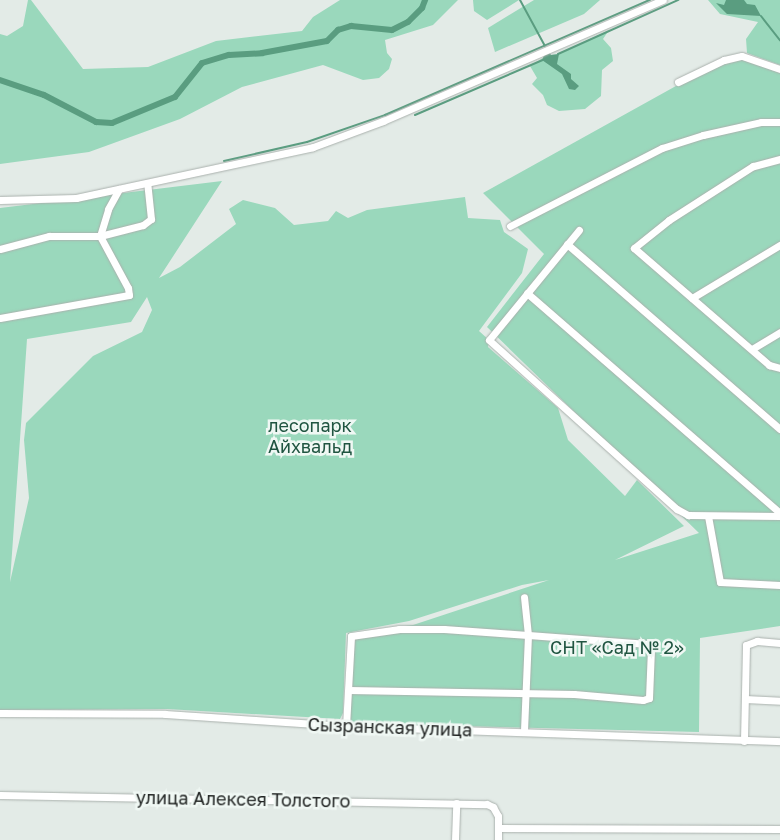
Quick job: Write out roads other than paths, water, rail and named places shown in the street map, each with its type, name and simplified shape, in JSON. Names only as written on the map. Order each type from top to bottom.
[{"type":"street","points":[[0,200],[76,198],[314,147],[383,121],[663,0]]},
{"type":"street","points":[[678,82],[724,60],[742,56],[780,69]]},
{"type":"street","points":[[510,226],[662,148],[703,134],[761,122],[780,122]]},
{"type":"street","points":[[780,159],[752,166],[669,220],[634,248],[769,365],[780,368]]},
{"type":"street","points":[[0,248],[49,236],[100,236],[143,225],[151,219],[147,183]]},
{"type":"street","points":[[100,236],[119,189]]},
{"type":"street","points":[[579,230],[489,340],[677,510],[688,515],[708,516],[780,515]]},
{"type":"street","points":[[0,318],[129,296],[128,288],[100,236]]},
{"type":"street","points":[[567,244],[780,429]]},
{"type":"street","points":[[692,298],[780,245]]},
{"type":"street","points":[[527,293],[780,515]]},
{"type":"street","points":[[752,350],[780,332]]},
{"type":"street","points":[[708,516],[720,582],[780,585]]},
{"type":"street","points":[[524,597],[528,635],[524,732]]},
{"type":"street","points":[[346,726],[349,690],[349,642],[351,636],[362,632],[418,629],[528,635],[648,644],[651,649],[649,694],[643,700],[525,694],[349,690]]},
{"type":"street","points":[[744,741],[747,643],[780,643]]},
{"type":"street","points":[[745,700],[780,701]]},
{"type":"street","name":"Сызранская улица","points":[[0,713],[165,714],[346,726],[780,741]]},
{"type":"street","name":"улица Алексея Толстого","points":[[0,796],[487,804],[494,807],[498,816],[498,828]]},
{"type":"street","points":[[455,840],[456,803]]},
{"type":"street","points":[[498,840],[498,828],[780,829]]},
{"type":"waterway","points":[[0,80],[44,95],[96,122],[112,123],[175,97],[202,63],[229,55],[262,53],[327,41],[338,30],[351,26],[392,30],[408,22],[422,8],[425,0]]},
{"type":"waterway","points":[[520,0],[545,46]]},
{"type":"waterway","points":[[224,161],[307,142],[385,115],[650,0]]},
{"type":"waterway","points":[[558,54],[678,0]]},
{"type":"waterway","points":[[761,16],[780,40]]},
{"type":"waterway","points":[[415,115],[543,60]]},
{"type":"park label","name":"лесопарк Айхвальд","points":[[310,436]]},
{"type":"park label","name":"СНТ «Сад № 2»","points":[[617,647]]}]
